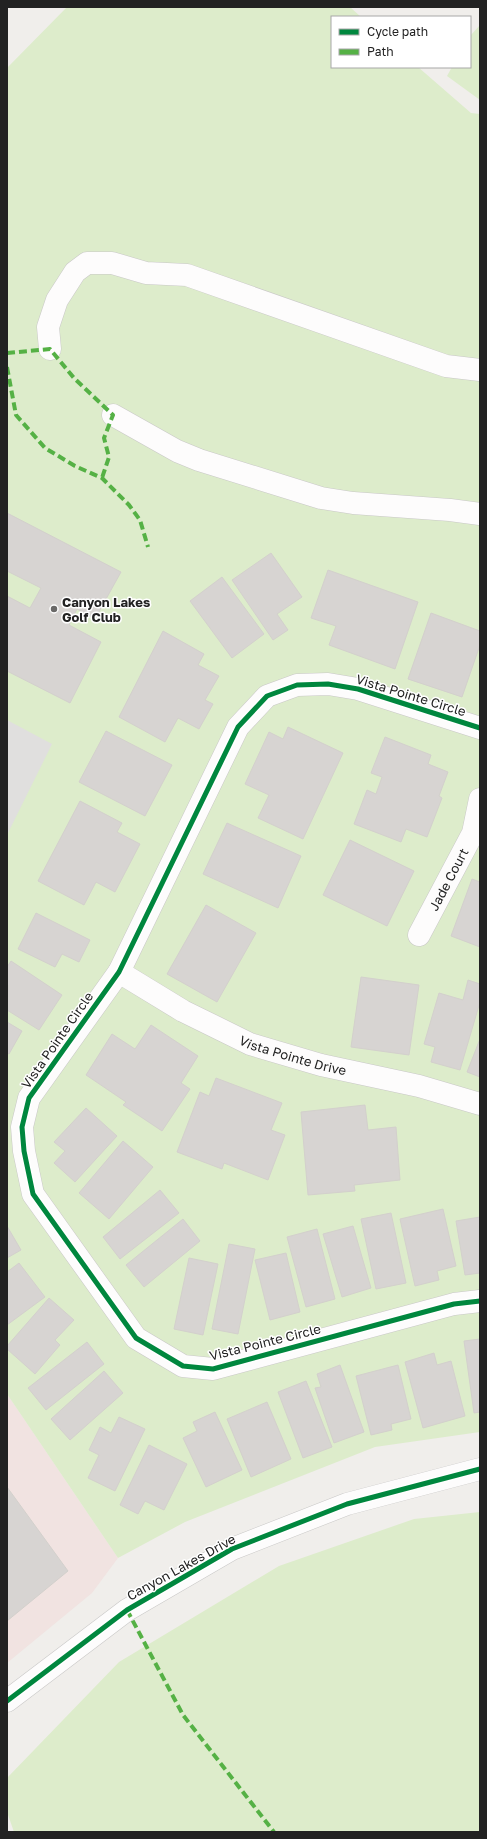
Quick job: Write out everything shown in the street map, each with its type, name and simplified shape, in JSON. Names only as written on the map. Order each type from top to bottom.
[{"type":"street","points":[[50,349],[48,327],[57,300],[74,272],[87,263],[112,263],[146,272],[187,275],[446,366],[480,370]]},
{"type":"street","points":[[113,415],[177,451],[199,460],[321,498],[353,503],[450,510],[480,514]]},
{"type":"street","name":"Vista Pointe Circle","points":[[480,728],[358,689],[328,684],[297,685],[267,696],[238,727],[119,972],[29,1098],[22,1127],[24,1151],[33,1194],[136,1338],[183,1366],[213,1369],[454,1304],[480,1301]]},
{"type":"street","name":"Jade Court","points":[[419,935],[473,833],[480,799]]},
{"type":"street","name":"Vista Pointe Drive","points":[[119,972],[183,1011],[250,1044],[321,1066],[419,1086],[480,1104]]},
{"type":"street","name":"Canyon Lakes Drive","points":[[7,1701],[127,1610],[232,1549],[347,1504],[480,1469]]},
{"type":"shaded area","points":[[7,720],[52,744],[7,835]]},
{"type":"shaded area","points":[[7,1394],[118,1558],[92,1593],[7,1663]]},
{"type":"green space","points":[[67,7],[350,7],[360,16],[331,16],[331,68],[419,68],[471,113],[480,114],[480,1432],[375,1447],[185,1522],[118,1558],[7,1394],[7,68]]},
{"type":"green space","points":[[480,25],[480,100],[447,76],[451,68],[471,68],[471,35]]},
{"type":"green space","points":[[480,1512],[480,1832],[14,1832],[7,1812],[7,1778],[119,1662],[279,1566],[414,1519]]},
{"type":"building","name":"Canyon Lakes Golf Club","points":[[7,513],[121,572],[95,619],[77,609],[69,625],[101,642],[70,703],[7,671],[7,596],[30,608],[41,588],[7,571]]},
{"type":"building","points":[[271,553],[302,597],[277,614],[288,630],[273,640],[232,580]]},
{"type":"building","points":[[328,570],[418,602],[395,669],[329,645],[336,626],[311,618]]},
{"type":"building","points":[[222,577],[264,634],[232,658],[190,601]]},
{"type":"building","points":[[431,613],[480,631],[480,645],[462,697],[408,679]]},
{"type":"building","points":[[163,631],[204,654],[198,665],[219,676],[205,700],[213,704],[199,729],[178,718],[165,742],[119,717]]},
{"type":"building","points":[[288,727],[343,753],[303,839],[258,818],[269,795],[245,784],[269,732],[283,739]]},
{"type":"building","points":[[106,731],[172,765],[145,816],[79,782]]},
{"type":"building","points":[[385,737],[431,755],[428,764],[448,772],[439,796],[442,798],[427,837],[406,829],[401,842],[354,824],[367,790],[376,794],[382,777],[371,773]]},
{"type":"building","points":[[80,801],[122,823],[117,832],[140,844],[115,892],[96,882],[84,905],[38,881]]},
{"type":"building","points":[[227,823],[301,856],[278,908],[203,874]]},
{"type":"building","points":[[350,840],[414,871],[387,926],[323,895]]},
{"type":"building","points":[[472,879],[480,882],[480,947],[451,936]]},
{"type":"building","points":[[206,905],[256,933],[217,1002],[167,974]]},
{"type":"building","points":[[36,913],[90,940],[79,962],[62,954],[55,967],[18,949]]},
{"type":"building","points":[[11,961],[62,995],[39,1030],[7,1010],[7,967]]},
{"type":"building","points":[[361,977],[419,985],[409,1055],[351,1047]]},
{"type":"building","points":[[468,980],[480,984],[480,1002],[460,1070],[431,1062],[435,1047],[424,1044],[439,993],[463,1000]]},
{"type":"building","points":[[7,1022],[22,1031],[9,1054],[7,1053]]},
{"type":"building","points":[[151,1025],[198,1056],[181,1083],[190,1089],[162,1131],[123,1105],[126,1102],[86,1075],[112,1034],[135,1049]]},
{"type":"building","points":[[480,1039],[480,1077],[467,1072]]},
{"type":"building","points":[[216,1078],[282,1103],[271,1130],[285,1135],[268,1180],[224,1163],[222,1169],[177,1152],[200,1092],[209,1096]]},
{"type":"building","points":[[365,1105],[368,1130],[396,1127],[400,1180],[354,1185],[355,1191],[308,1195],[301,1112]]},
{"type":"building","points":[[86,1108],[117,1136],[75,1182],[54,1163],[65,1151],[54,1142]]},
{"type":"building","points":[[123,1141],[153,1167],[109,1219],[79,1193]]},
{"type":"building","points":[[160,1190],[179,1213],[120,1259],[103,1237]]},
{"type":"building","points":[[443,1209],[456,1266],[437,1271],[439,1280],[415,1286],[400,1219]]},
{"type":"building","points":[[391,1213],[406,1283],[376,1289],[361,1219]]},
{"type":"building","points":[[480,1217],[480,1273],[465,1275],[456,1221]]},
{"type":"building","points":[[183,1219],[200,1241],[144,1287],[126,1265]]},
{"type":"building","points":[[7,1226],[21,1250],[7,1258]]},
{"type":"building","points":[[353,1226],[371,1288],[342,1297],[323,1234]]},
{"type":"building","points":[[317,1229],[335,1299],[306,1307],[287,1237]]},
{"type":"building","points":[[229,1244],[255,1249],[238,1334],[212,1329]]},
{"type":"building","points":[[286,1253],[300,1312],[270,1320],[255,1260]]},
{"type":"building","points":[[189,1258],[218,1264],[203,1335],[174,1329]]},
{"type":"building","points":[[19,1263],[45,1297],[7,1325],[7,1272]]},
{"type":"building","points":[[49,1298],[74,1320],[55,1340],[60,1345],[35,1374],[7,1349],[7,1346]]},
{"type":"building","points":[[480,1339],[480,1412],[474,1413],[464,1341]]},
{"type":"building","points":[[87,1342],[104,1364],[46,1410],[28,1388]]},
{"type":"building","points":[[434,1353],[437,1365],[451,1361],[465,1416],[423,1428],[405,1362]]},
{"type":"building","points":[[340,1365],[364,1432],[334,1443],[315,1388],[321,1387],[317,1374]]},
{"type":"building","points":[[398,1365],[411,1419],[391,1424],[392,1430],[371,1435],[356,1376]]},
{"type":"building","points":[[104,1371],[123,1393],[70,1440],[51,1419]]},
{"type":"building","points":[[306,1381],[332,1447],[303,1458],[278,1392]]},
{"type":"building","points":[[267,1402],[291,1459],[251,1477],[227,1419]]},
{"type":"building","points":[[215,1412],[242,1470],[206,1487],[183,1438],[197,1431],[193,1422]]},
{"type":"building","points":[[119,1417],[145,1429],[115,1491],[88,1478],[99,1455],[89,1450],[100,1427],[111,1433]]},
{"type":"building","points":[[149,1445],[187,1464],[164,1510],[145,1501],[138,1514],[120,1505]]},
{"type":"building","points":[[7,1487],[68,1571],[7,1621]]},
{"type":"marked path","points":[[7,353],[50,349],[74,378],[113,415],[104,438],[109,457],[102,478]]},
{"type":"marked path","points":[[7,367],[16,415],[45,448],[75,466],[102,478],[129,505],[140,520],[148,547]]},
{"type":"marked path","points":[[127,1610],[183,1715],[274,1832]]},
{"type":"cycle path","points":[[480,728],[358,689],[328,684],[297,685],[267,696],[238,727],[119,972],[29,1098],[22,1127],[24,1151],[33,1194],[136,1338],[183,1366],[213,1369],[454,1304],[480,1301]]},
{"type":"cycle path","points":[[7,1701],[127,1610],[232,1549],[347,1504],[480,1469]]},
{"type":"place","name":"Canyon Lakes Golf Club","points":[[54,609]]}]
